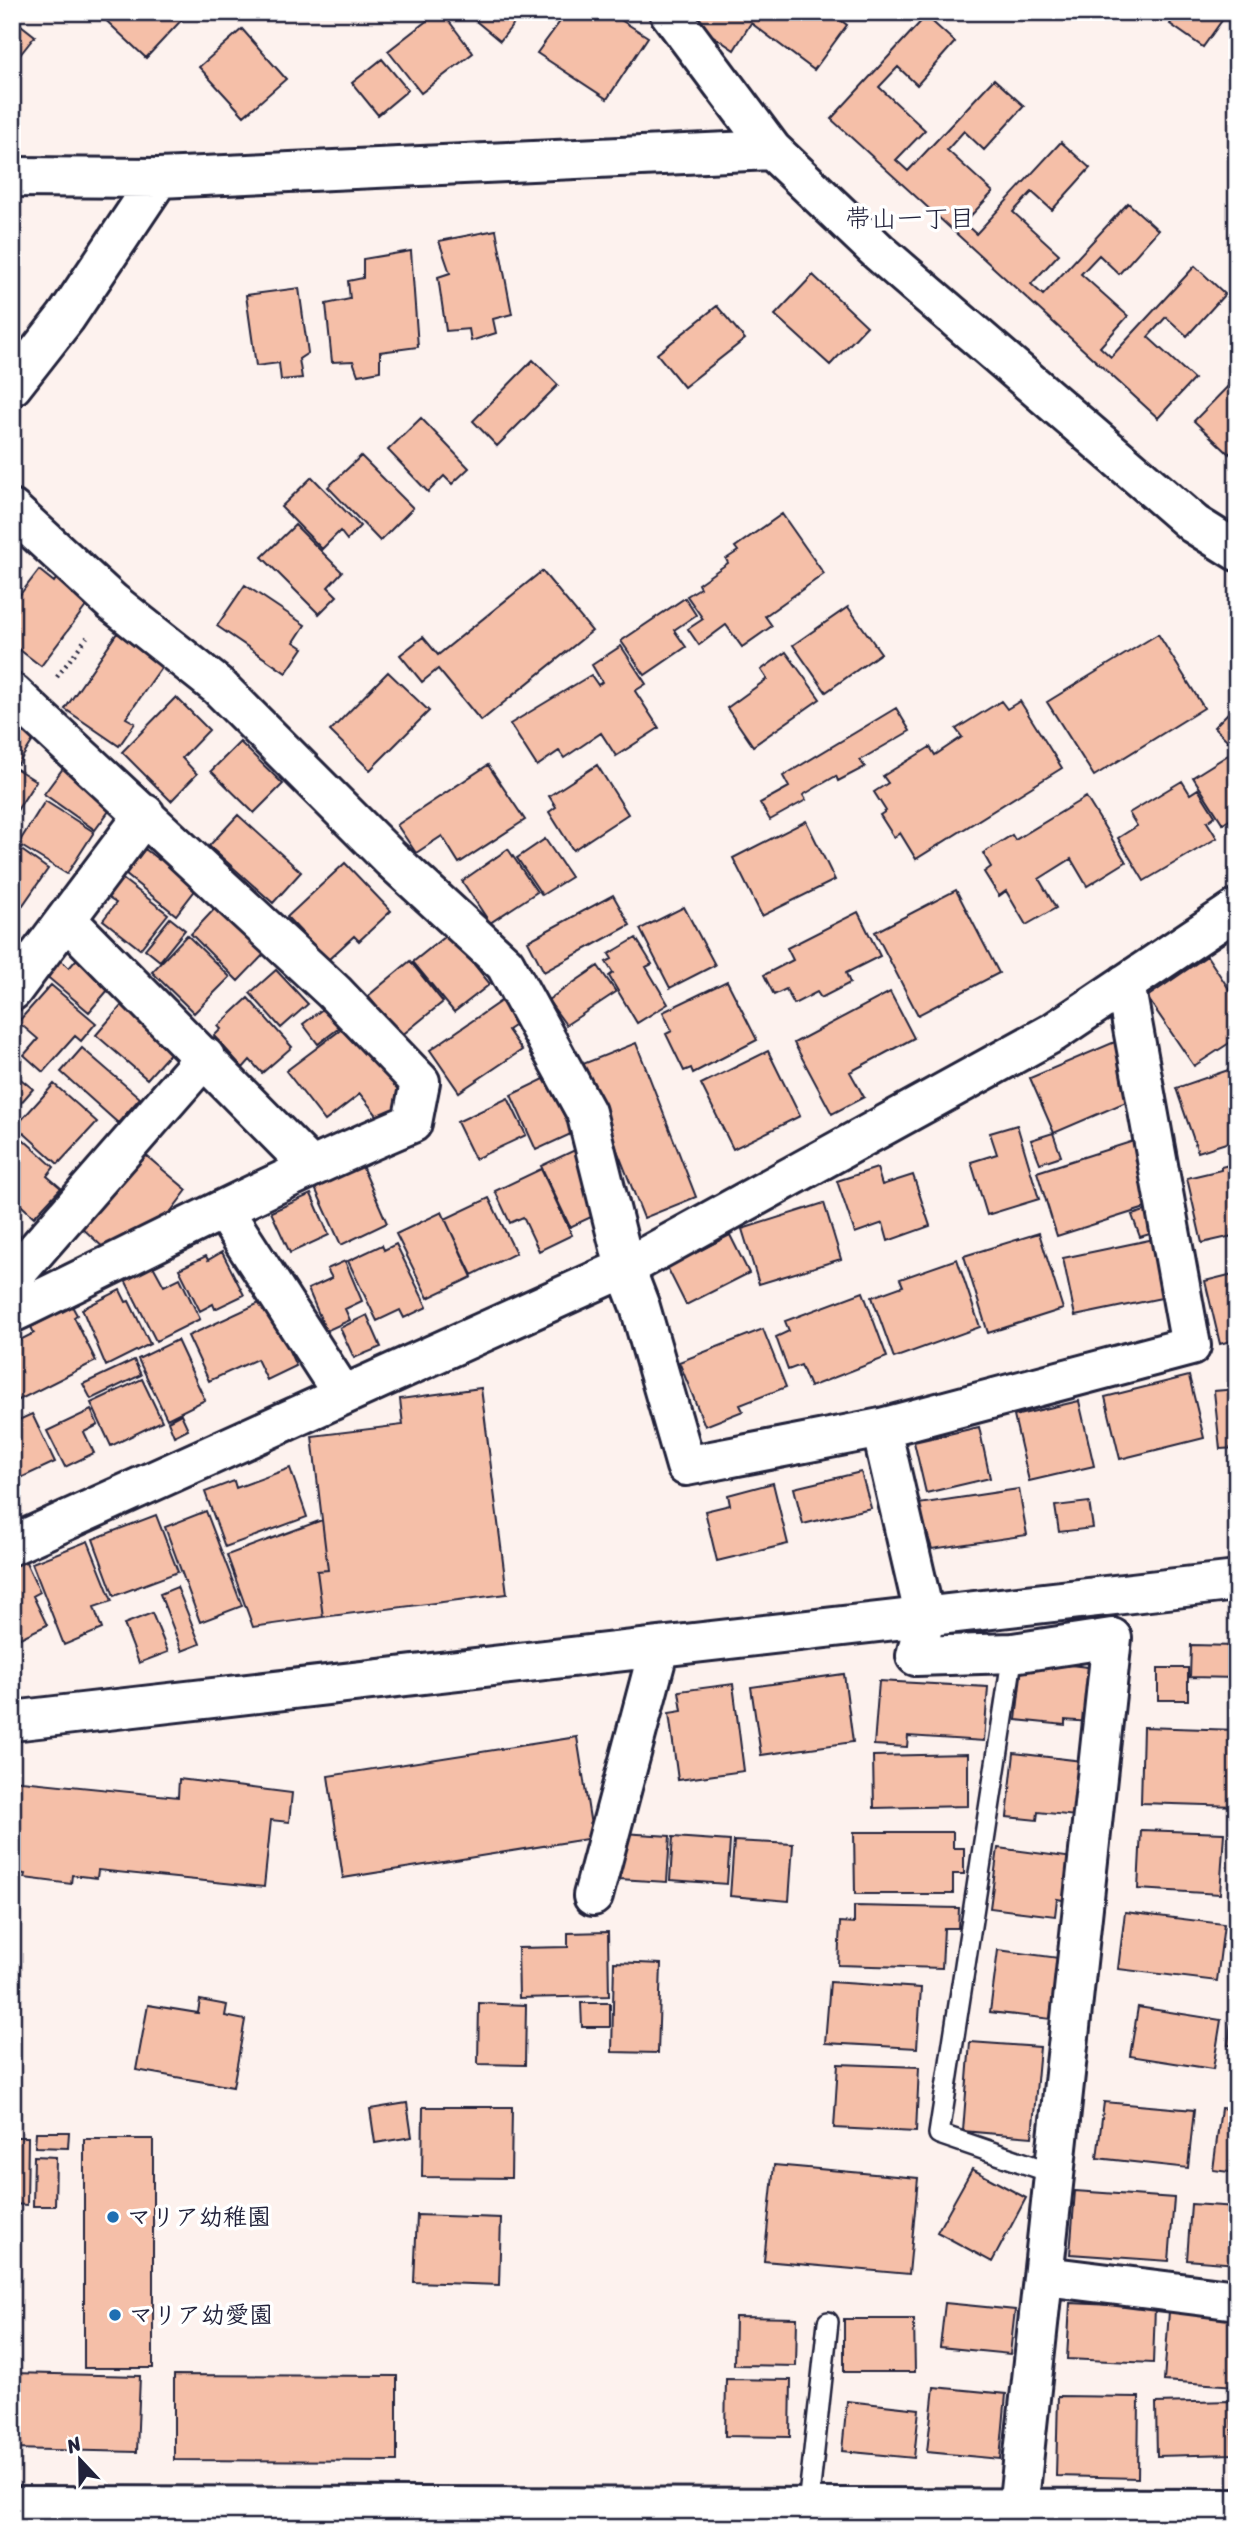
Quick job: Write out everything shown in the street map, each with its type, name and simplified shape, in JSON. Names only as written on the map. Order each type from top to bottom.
[{"type":"street","points":[[668,12],[772,150],[879,252],[1080,429],[1230,538]]},
{"type":"street","points":[[12,177],[159,178],[772,150]]},
{"type":"street","points":[[12,386],[66,317],[159,178]]},
{"type":"street","points":[[12,510],[112,602],[218,686],[391,859],[505,964],[586,1112],[625,1268],[640,1307],[687,1466],[881,1427],[1191,1346],[1125,984]]},
{"type":"street","points":[[12,1313],[224,1211],[310,1166],[412,1123],[420,1082],[334,992],[22,702]]},
{"type":"street","points":[[12,991],[145,814]]},
{"type":"street","points":[[12,1545],[625,1268],[1054,1032],[1237,909]]},
{"type":"street","points":[[66,919],[310,1166]]},
{"type":"street","points":[[12,1278],[205,1057]]},
{"type":"street","points":[[224,1211],[343,1395]]},
{"type":"street","points":[[881,1427],[925,1618],[916,1656],[1013,1653],[1112,1638],[1045,2276],[1016,2518]]},
{"type":"street","points":[[12,1721],[1237,1581]]},
{"type":"street","points":[[593,1896],[659,1648]]},
{"type":"street","points":[[1045,2276],[1237,2300]]},
{"type":"street","points":[[12,2506],[808,2505],[1016,2518],[1237,2509]]},
{"type":"lane","points":[[1013,1653],[939,2134],[1056,2174]]},
{"type":"lane","points":[[808,2505],[828,2322]]},
{"type":"path","points":[[22,702],[112,602]]},
{"type":"building","points":[[97,12],[189,12],[146,58]]},
{"type":"building","points":[[438,12],[442,12],[473,53],[421,93],[388,51]]},
{"type":"building","points":[[465,12],[523,12],[500,41]]},
{"type":"building","points":[[567,12],[608,12],[648,37],[607,99],[537,53]]},
{"type":"building","points":[[678,12],[830,12],[847,25],[814,70],[751,23],[734,50]]},
{"type":"building","points":[[1178,12],[1228,12],[1203,47],[1170,24]]},
{"type":"building","points":[[926,16],[955,42],[917,85],[898,67],[879,87],[925,130],[896,160],[908,171],[994,79],[1024,106],[984,150],[964,131],[947,150],[993,192],[964,223],[976,234],[1061,142],[1090,168],[1052,210],[1032,192],[1013,212],[1059,254],[1031,284],[1043,295],[1128,203],[1158,230],[1119,274],[1099,255],[1081,274],[1128,316],[1100,347],[1111,357],[1195,266],[1225,294],[1187,336],[1166,317],[1148,337],[1194,379],[1158,418],[831,119]]},
{"type":"building","points":[[12,18],[35,36],[12,65]]},
{"type":"building","points":[[242,29],[286,79],[244,116],[199,67]]},
{"type":"building","points":[[382,59],[408,90],[378,115],[352,83]]},
{"type":"building","points":[[496,230],[512,314],[493,319],[496,333],[471,341],[469,329],[446,331],[438,277],[450,273],[439,241]]},
{"type":"building","points":[[411,251],[418,347],[380,352],[380,371],[358,375],[353,361],[332,362],[326,304],[350,299],[348,281],[363,278],[363,259]]},
{"type":"building","points":[[813,275],[867,326],[830,365],[775,315]]},
{"type":"building","points":[[299,288],[308,353],[299,359],[302,378],[281,380],[279,363],[256,366],[246,295]]},
{"type":"building","points":[[717,306],[745,339],[684,387],[657,354]]},
{"type":"building","points":[[533,360],[558,385],[497,446],[473,421]]},
{"type":"building","points":[[1237,377],[1237,446],[1229,454],[1194,421]]},
{"type":"building","points":[[421,418],[469,468],[452,484],[444,476],[428,492],[388,450]]},
{"type":"building","points":[[361,456],[413,508],[380,541],[328,487]]},
{"type":"building","points":[[312,477],[360,526],[347,540],[340,531],[322,549],[281,507]]},
{"type":"building","points":[[782,514],[824,574],[765,616],[772,626],[742,647],[726,625],[699,645],[688,629],[703,619],[687,596],[700,588],[698,584],[728,563],[726,559],[738,551],[735,547]]},
{"type":"building","points":[[295,525],[342,572],[328,587],[337,596],[319,614],[262,557]]},
{"type":"building","points":[[39,570],[54,582],[58,576],[90,601],[41,666],[12,644],[12,605]]},
{"type":"building","points":[[542,571],[592,631],[481,721],[438,669],[422,682],[400,655],[423,637],[438,655]]},
{"type":"building","points":[[245,585],[305,625],[294,642],[303,648],[286,673],[217,626]]},
{"type":"building","points":[[685,598],[696,615],[674,630],[686,647],[645,675],[621,641]]},
{"type":"building","points":[[848,607],[881,653],[826,692],[793,645]]},
{"type":"building","points":[[117,633],[163,665],[126,718],[135,723],[119,746],[65,709]]},
{"type":"building","points":[[1158,634],[1204,708],[1094,776],[1047,702]]},
{"type":"building","points":[[621,646],[646,684],[635,691],[659,728],[616,756],[601,733],[564,758],[559,751],[537,766],[510,724],[591,675],[598,685],[602,682],[592,665]]},
{"type":"building","points":[[786,652],[820,699],[753,746],[727,708],[767,679],[761,670]]},
{"type":"building","points":[[388,672],[429,711],[370,770],[330,731]]},
{"type":"building","points":[[176,697],[209,730],[182,758],[197,774],[171,801],[122,752]]},
{"type":"building","points":[[1001,701],[1007,709],[1020,701],[1062,768],[916,859],[900,833],[894,837],[880,815],[886,811],[874,792],[888,783],[883,776],[930,747],[935,755],[962,737],[956,729]]},
{"type":"building","points":[[1237,704],[1237,750],[1214,727]]},
{"type":"building","points":[[896,708],[910,731],[860,760],[865,767],[838,781],[836,776],[803,795],[806,800],[770,820],[760,803],[789,787],[783,776]]},
{"type":"building","points":[[12,715],[39,731],[18,764],[12,761]]},
{"type":"building","points":[[240,742],[283,784],[254,813],[211,771]]},
{"type":"building","points":[[1233,752],[1237,758],[1237,815],[1223,824],[1193,777]]},
{"type":"building","points":[[67,763],[117,800],[95,830],[44,794]]},
{"type":"building","points":[[488,765],[525,820],[459,863],[442,836],[416,853],[397,825]]},
{"type":"building","points":[[597,765],[628,814],[573,850],[549,812],[556,807],[549,796]]},
{"type":"building","points":[[12,766],[36,781],[12,818]]},
{"type":"building","points":[[1182,781],[1190,794],[1198,789],[1215,816],[1207,822],[1217,838],[1144,881],[1118,838],[1137,826],[1129,813]]},
{"type":"building","points":[[1086,797],[1126,862],[1087,886],[1071,859],[1039,879],[1056,908],[1026,925],[1006,891],[999,896],[984,872],[991,867],[983,853],[1012,835],[1015,840]]},
{"type":"building","points":[[45,801],[94,832],[67,874],[18,844]]},
{"type":"building","points":[[238,815],[301,872],[273,903],[209,846]]},
{"type":"building","points":[[806,821],[835,880],[762,916],[733,858]]},
{"type":"building","points":[[545,839],[571,877],[542,895],[517,858]]},
{"type":"building","points":[[13,844],[48,869],[18,912],[12,908]]},
{"type":"building","points":[[145,849],[159,860],[163,856],[203,880],[176,915],[125,874]]},
{"type":"building","points":[[508,849],[537,892],[490,923],[462,881]]},
{"type":"building","points":[[345,863],[391,911],[359,941],[354,936],[328,960],[287,917]]},
{"type":"building","points":[[120,877],[168,914],[140,949],[103,920],[116,903],[105,896]]},
{"type":"building","points":[[956,890],[999,973],[918,1015],[875,932]]},
{"type":"building","points":[[613,895],[630,925],[544,972],[528,941]]},
{"type":"building","points":[[220,903],[268,950],[238,981],[191,934]]},
{"type":"building","points":[[684,907],[715,965],[670,988],[640,929]]},
{"type":"building","points":[[858,912],[880,956],[846,973],[850,983],[821,998],[817,992],[794,1004],[786,989],[774,995],[764,975],[793,960],[787,948]]},
{"type":"building","points":[[170,918],[185,930],[160,961],[145,949]]},
{"type":"building","points":[[449,933],[490,984],[454,1012],[413,962]]},
{"type":"building","points":[[187,935],[230,977],[194,1013],[152,972]]},
{"type":"building","points":[[636,938],[652,964],[646,967],[668,1004],[637,1023],[609,976],[613,973],[606,962],[612,959],[609,954]]},
{"type":"building","points":[[82,953],[115,982],[89,1012],[44,974],[58,958],[69,968]]},
{"type":"building","points":[[1207,956],[1237,1001],[1237,1038],[1194,1066],[1147,997]]},
{"type":"building","points":[[410,961],[443,1002],[401,1036],[368,996]]},
{"type":"building","points":[[598,966],[616,992],[566,1025],[548,1000]]},
{"type":"building","points":[[276,970],[308,1004],[281,1028],[250,993]]},
{"type":"building","points":[[727,981],[757,1040],[693,1073],[691,1068],[684,1071],[666,1034],[672,1031],[663,1012]]},
{"type":"building","points":[[51,985],[96,1023],[81,1041],[75,1036],[43,1072],[24,1055],[38,1039],[18,1022]]},
{"type":"building","points":[[890,992],[914,1038],[850,1072],[864,1097],[832,1114],[794,1043]]},
{"type":"building","points":[[248,998],[292,1047],[262,1073],[250,1060],[243,1068],[214,1036],[221,1029],[218,1026]]},
{"type":"building","points":[[501,1001],[517,1024],[508,1030],[522,1050],[459,1092],[430,1050]]},
{"type":"building","points":[[122,1005],[173,1050],[147,1079],[96,1035]]},
{"type":"building","points":[[328,1005],[343,1025],[318,1044],[303,1024]]},
{"type":"building","points":[[350,1023],[408,1098],[380,1119],[360,1094],[325,1121],[286,1071]]},
{"type":"building","points":[[1117,1041],[1140,1096],[1054,1133],[1030,1078]]},
{"type":"building","points":[[636,1043],[696,1197],[644,1218],[583,1064]]},
{"type":"building","points":[[82,1048],[140,1098],[118,1123],[61,1072]]},
{"type":"building","points":[[12,1051],[22,1059],[12,1071]]},
{"type":"building","points":[[768,1051],[800,1116],[733,1149],[701,1084]]},
{"type":"building","points":[[1237,1067],[1237,1147],[1231,1149],[1229,1142],[1198,1152],[1176,1088]]},
{"type":"building","points":[[12,1072],[33,1089],[12,1113]]},
{"type":"building","points":[[546,1078],[573,1133],[536,1150],[511,1095]]},
{"type":"building","points":[[54,1084],[97,1122],[58,1164],[16,1126]]},
{"type":"building","points":[[508,1098],[526,1135],[475,1159],[457,1122]]},
{"type":"building","points":[[1017,1125],[1039,1199],[987,1215],[971,1162],[997,1154],[990,1133]]},
{"type":"building","points":[[14,1131],[54,1167],[47,1176],[61,1188],[34,1217],[12,1197]]},
{"type":"building","points":[[1053,1133],[1061,1156],[1040,1163],[1031,1140]]},
{"type":"building","points":[[1140,1139],[1161,1203],[1057,1236],[1037,1172]]},
{"type":"building","points":[[577,1149],[606,1210],[570,1227],[541,1166]]},
{"type":"building","points":[[143,1153],[187,1190],[159,1227],[107,1251],[79,1225]]},
{"type":"building","points":[[1237,1163],[1237,1235],[1202,1243],[1187,1178],[1221,1170],[1221,1167]]},
{"type":"building","points":[[362,1166],[387,1223],[341,1245],[315,1188]]},
{"type":"building","points":[[877,1168],[882,1185],[913,1175],[930,1226],[888,1241],[883,1223],[855,1233],[837,1181]]},
{"type":"building","points":[[541,1169],[572,1235],[539,1251],[523,1217],[510,1223],[495,1191]]},
{"type":"building","points":[[311,1194],[329,1235],[290,1253],[271,1212]]},
{"type":"building","points":[[489,1198],[516,1253],[472,1275],[445,1219]]},
{"type":"building","points":[[824,1203],[841,1259],[759,1284],[742,1229]]},
{"type":"building","points":[[1161,1206],[1169,1228],[1140,1237],[1132,1215]]},
{"type":"building","points":[[442,1212],[472,1277],[428,1298],[396,1234]]},
{"type":"building","points":[[1039,1233],[1063,1309],[988,1333],[964,1256]]},
{"type":"building","points":[[730,1235],[749,1273],[686,1305],[667,1267]]},
{"type":"building","points":[[1159,1238],[1171,1296],[1075,1316],[1063,1258]]},
{"type":"building","points":[[396,1244],[427,1307],[404,1318],[400,1310],[377,1321],[348,1261],[382,1245],[384,1250]]},
{"type":"building","points":[[222,1252],[244,1295],[215,1309],[213,1304],[200,1311],[179,1269],[206,1256],[208,1260]]},
{"type":"building","points":[[957,1259],[980,1327],[894,1358],[872,1297],[903,1286],[900,1279]]},
{"type":"building","points":[[345,1261],[362,1301],[345,1309],[350,1320],[326,1331],[308,1289],[332,1278],[327,1269]]},
{"type":"building","points":[[152,1264],[164,1286],[180,1278],[200,1319],[156,1341],[124,1278]]},
{"type":"building","points":[[1237,1273],[1237,1339],[1220,1344],[1205,1281]]},
{"type":"building","points":[[120,1290],[126,1302],[129,1301],[150,1344],[106,1366],[82,1309]]},
{"type":"building","points":[[863,1292],[887,1357],[810,1387],[801,1365],[788,1370],[776,1337],[789,1331],[785,1321]]},
{"type":"building","points":[[266,1300],[296,1366],[267,1380],[257,1359],[209,1381],[188,1336]]},
{"type":"building","points":[[72,1306],[77,1315],[74,1317],[96,1361],[15,1402],[12,1344],[34,1333],[31,1327]]},
{"type":"building","points":[[367,1315],[381,1347],[354,1358],[340,1328]]},
{"type":"building","points":[[763,1329],[786,1387],[740,1405],[743,1411],[705,1426],[679,1362]]},
{"type":"building","points":[[177,1340],[205,1400],[167,1419],[138,1359]]},
{"type":"building","points":[[134,1360],[141,1375],[91,1399],[83,1384]]},
{"type":"building","points":[[1189,1376],[1204,1438],[1120,1459],[1105,1397]]},
{"type":"building","points":[[142,1379],[162,1421],[111,1446],[91,1403]]},
{"type":"building","points":[[481,1388],[507,1594],[323,1617],[317,1571],[328,1570],[312,1436],[403,1425],[400,1399]]},
{"type":"building","points":[[1237,1389],[1237,1448],[1220,1449],[1214,1391]]},
{"type":"building","points":[[1079,1401],[1094,1466],[1029,1481],[1014,1416]]},
{"type":"building","points":[[91,1410],[98,1425],[84,1432],[94,1453],[65,1467],[47,1431]]},
{"type":"building","points":[[32,1414],[55,1462],[12,1482],[12,1423]]},
{"type":"building","points":[[181,1414],[188,1429],[174,1436],[168,1421]]},
{"type":"building","points":[[979,1427],[990,1478],[926,1493],[914,1442]]},
{"type":"building","points":[[290,1468],[307,1517],[225,1547],[205,1492],[234,1481],[236,1488]]},
{"type":"building","points":[[861,1472],[871,1508],[803,1524],[794,1488]]},
{"type":"building","points":[[773,1483],[788,1544],[717,1561],[705,1511],[730,1505],[728,1495]]},
{"type":"building","points":[[1019,1489],[1027,1535],[932,1549],[918,1504]]},
{"type":"building","points":[[1089,1502],[1093,1528],[1059,1532],[1055,1506]]},
{"type":"building","points":[[206,1511],[242,1606],[200,1622],[165,1527]]},
{"type":"building","points":[[156,1515],[178,1572],[114,1596],[93,1539]]},
{"type":"building","points":[[322,1520],[328,1570],[317,1571],[323,1617],[253,1627],[227,1555]]},
{"type":"building","points":[[88,1541],[112,1601],[94,1607],[102,1629],[64,1645],[32,1563]]},
{"type":"building","points":[[25,1560],[40,1592],[33,1596],[47,1625],[12,1642],[12,1566]]},
{"type":"building","points":[[177,1587],[200,1644],[182,1651],[160,1594]]},
{"type":"building","points":[[152,1613],[168,1652],[139,1663],[124,1624]]},
{"type":"building","points":[[1191,1645],[1237,1646],[1237,1678],[1190,1677]]},
{"type":"building","points":[[1036,1661],[1096,1668],[1090,1722],[1065,1720],[1065,1725],[1016,1720],[1022,1666]]},
{"type":"building","points":[[1158,1668],[1188,1668],[1188,1700],[1158,1700]]},
{"type":"building","points":[[844,1674],[853,1742],[761,1755],[751,1687]]},
{"type":"building","points":[[879,1681],[988,1687],[984,1741],[908,1736],[907,1747],[874,1745]]},
{"type":"building","points":[[733,1684],[744,1771],[678,1780],[669,1713],[682,1711],[679,1691]]},
{"type":"building","points":[[1143,1727],[1237,1730],[1237,1806],[1141,1803]]},
{"type":"building","points":[[577,1737],[593,1838],[343,1878],[328,1776]]},
{"type":"building","points":[[1014,1753],[1082,1761],[1076,1816],[1038,1812],[1037,1820],[1007,1817]]},
{"type":"building","points":[[968,1754],[968,1806],[874,1808],[873,1756]]},
{"type":"building","points":[[179,1779],[292,1793],[289,1822],[271,1820],[264,1887],[98,1870],[97,1878],[72,1875],[71,1884],[24,1878],[25,1874],[12,1872],[12,1780],[178,1797]]},
{"type":"building","points":[[1141,1830],[1224,1833],[1220,1894],[1138,1889]]},
{"type":"building","points":[[854,1832],[953,1832],[953,1848],[964,1848],[964,1874],[953,1874],[953,1894],[855,1894]]},
{"type":"building","points":[[622,1833],[670,1836],[667,1882],[619,1879]]},
{"type":"building","points":[[673,1837],[730,1841],[727,1884],[670,1880]]},
{"type":"building","points":[[734,1841],[793,1844],[789,1901],[730,1896]]},
{"type":"building","points":[[998,1848],[1074,1858],[1068,1901],[1057,1899],[1055,1916],[990,1908]]},
{"type":"building","points":[[854,1906],[959,1908],[958,1928],[944,1928],[942,1968],[838,1965],[840,1922],[854,1923]]},
{"type":"building","points":[[1125,1912],[1224,1924],[1217,1981],[1118,1969]]},
{"type":"building","points":[[608,1932],[609,1996],[519,1998],[518,1948],[568,1947],[568,1933]]},
{"type":"building","points":[[998,1950],[1059,1958],[1051,2019],[990,2012]]},
{"type":"building","points":[[614,1962],[661,1964],[658,2053],[612,2052]]},
{"type":"building","points":[[830,1982],[921,1988],[917,2048],[825,2043]]},
{"type":"building","points":[[1237,1990],[1237,2046],[1228,2045]]},
{"type":"building","points":[[200,2000],[227,2005],[225,2016],[245,2020],[233,2087],[136,2070],[148,2005],[198,2013]]},
{"type":"building","points":[[479,2003],[526,2005],[525,2065],[478,2064]]},
{"type":"building","points":[[581,2003],[610,2003],[610,2027],[582,2027]]},
{"type":"building","points":[[1138,2007],[1221,2020],[1213,2069],[1130,2056]]},
{"type":"building","points":[[970,2042],[1040,2047],[1032,2137],[963,2131]]},
{"type":"building","points":[[838,2064],[919,2067],[916,2132],[834,2128]]},
{"type":"building","points":[[1104,2102],[1194,2110],[1188,2168],[1097,2158]]},
{"type":"building","points":[[407,2103],[412,2137],[375,2143],[370,2109]]},
{"type":"building","points":[[423,2107],[512,2107],[511,2178],[422,2177]]},
{"type":"building","points":[[1221,2108],[1237,2110],[1237,2173],[1213,2170]]},
{"type":"building","points":[[36,2132],[69,2132],[68,2148],[35,2147]]},
{"type":"building","points":[[12,2137],[28,2137],[27,2205],[12,2204]]},
{"type":"building","points":[[84,2139],[153,2139],[153,2368],[84,2368]]},
{"type":"building","points":[[34,2156],[56,2157],[55,2206],[33,2206]]},
{"type":"building","points":[[774,2165],[918,2178],[909,2274],[764,2261]]},
{"type":"building","points":[[972,2169],[1026,2198],[992,2262],[937,2232]]},
{"type":"building","points":[[1075,2191],[1174,2198],[1169,2261],[1070,2254]]},
{"type":"building","points":[[1191,2204],[1237,2207],[1237,2264],[1187,2260]]},
{"type":"building","points":[[417,2215],[501,2218],[499,2285],[414,2282]]},
{"type":"building","points":[[945,2303],[1015,2310],[1010,2354],[940,2347]]},
{"type":"building","points":[[1070,2303],[1155,2307],[1153,2363],[1067,2359]]},
{"type":"building","points":[[1169,2311],[1237,2315],[1237,2386],[1164,2381]]},
{"type":"building","points":[[735,2317],[797,2318],[796,2366],[734,2365]]},
{"type":"building","points":[[844,2319],[914,2319],[915,2372],[844,2372]]},
{"type":"building","points":[[12,2373],[140,2376],[137,2452],[12,2449]]},
{"type":"building","points":[[174,2375],[397,2376],[397,2461],[174,2460]]},
{"type":"building","points":[[726,2379],[791,2380],[790,2437],[725,2436]]},
{"type":"building","points":[[934,2387],[1006,2394],[1000,2459],[927,2452]]},
{"type":"building","points":[[1058,2396],[1139,2397],[1138,2478],[1056,2476]]},
{"type":"building","points":[[847,2401],[919,2409],[914,2458],[842,2451]]},
{"type":"building","points":[[1231,2401],[1233,2454],[1157,2456],[1156,2403]]},
{"type":"place","name":"マリア幼稚園","points":[[113,2217]]},
{"type":"place","name":"マリア幼愛園","points":[[115,2315]]},
{"type":"district","name":"帯山一丁目","points":[[910,218]]}]
